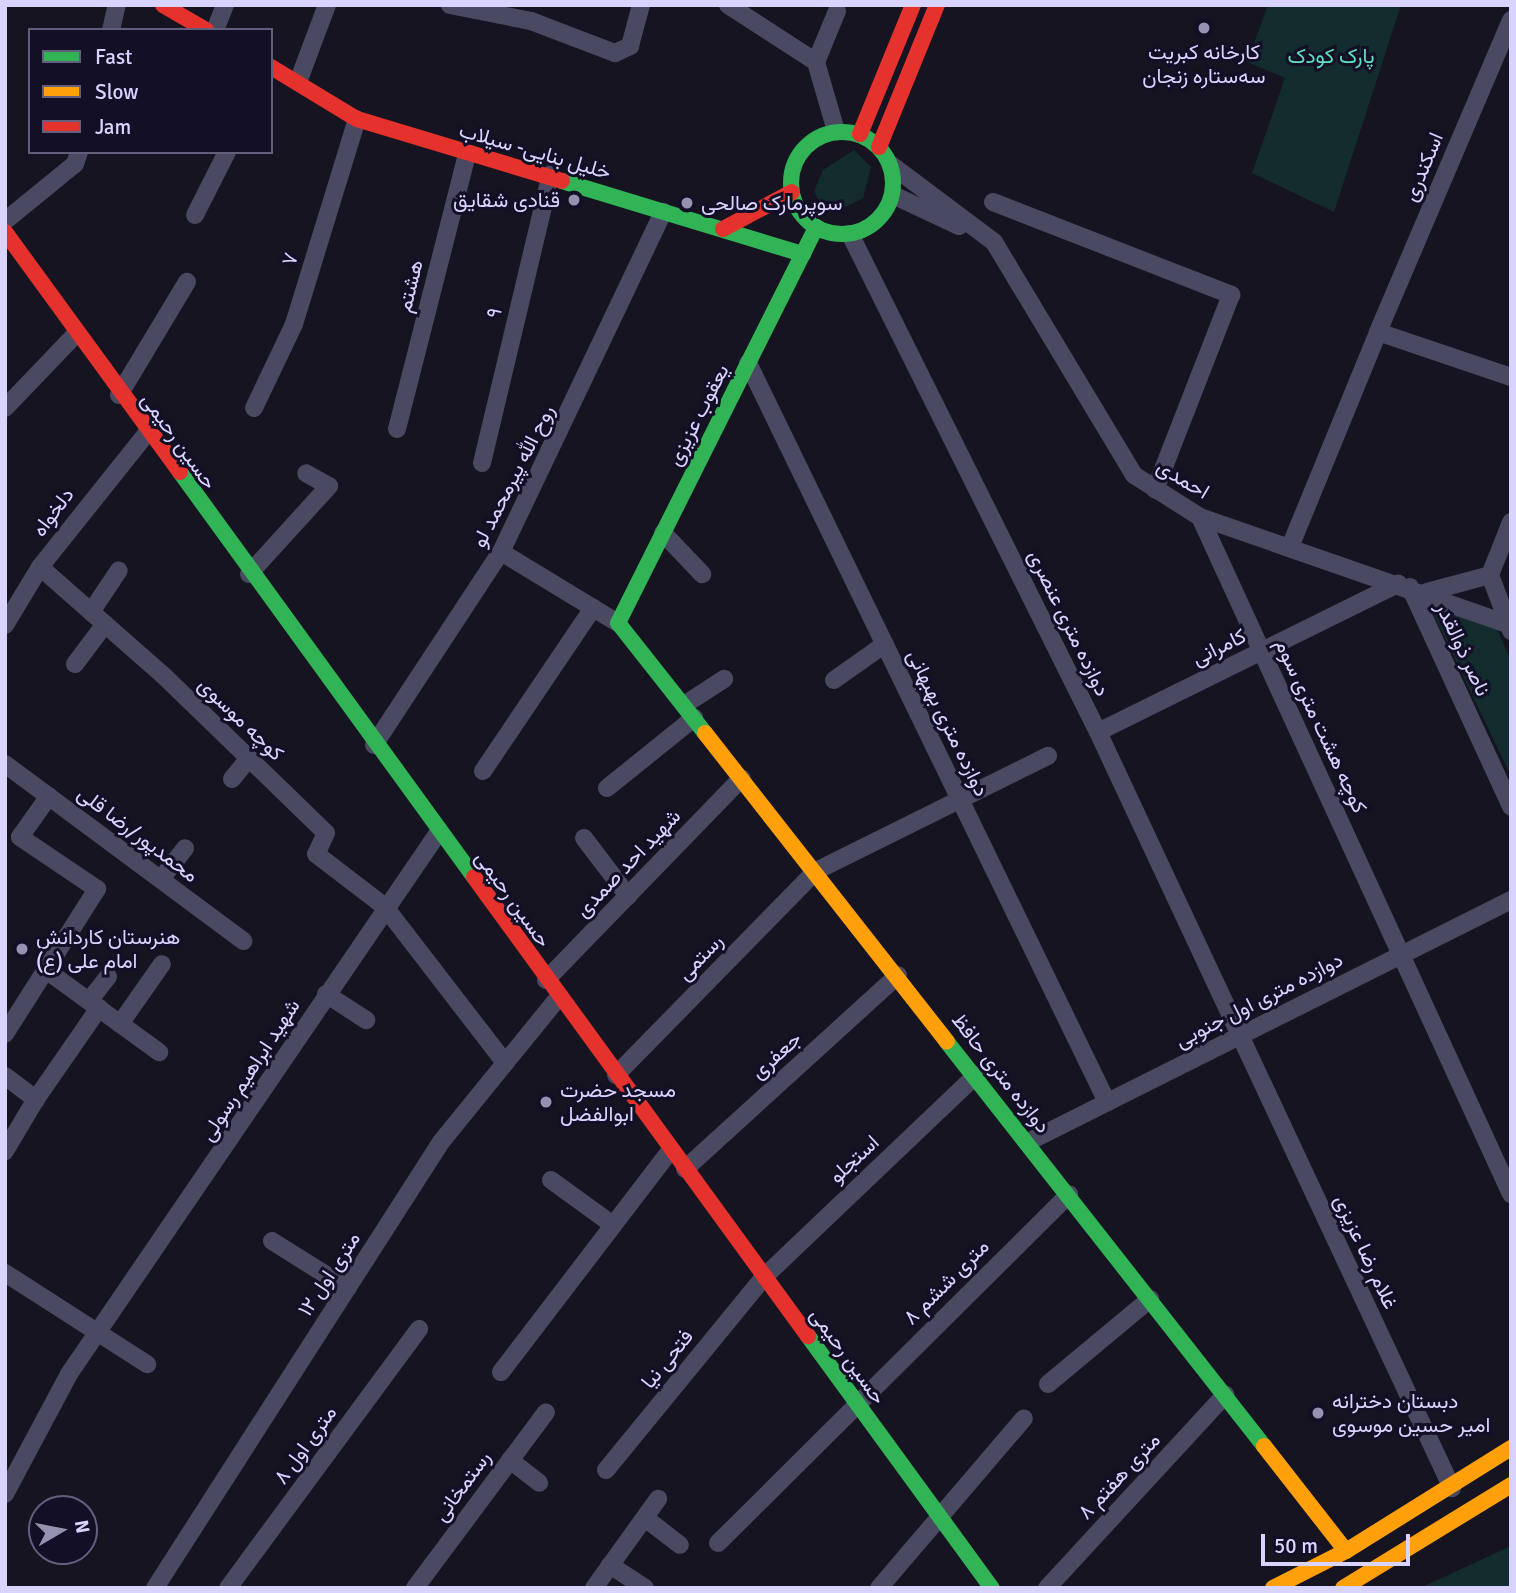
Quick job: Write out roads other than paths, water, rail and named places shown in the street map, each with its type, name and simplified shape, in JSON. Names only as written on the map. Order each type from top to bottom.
[{"type":"street","points":[[111,28],[117,5]]},
{"type":"street","points":[[163,5],[203,28]]},
{"type":"street","points":[[216,28],[225,5]]},
{"type":"street","points":[[298,82],[327,5]]},
{"type":"street","points":[[450,5],[531,21],[615,53],[631,46],[641,5]]},
{"type":"street","points":[[728,5],[816,62]]},
{"type":"street","points":[[860,134],[913,5]]},
{"type":"street","points":[[879,147],[936,5]]},
{"type":"street","points":[[836,131],[816,62],[837,11]]},
{"type":"street","name":"اسکندری","points":[[1290,547],[1378,331],[1511,20]]},
{"type":"street","name":"خلیل بنایی- سیلاب","points":[[273,68],[357,119],[467,154],[551,174],[663,212],[803,254]]},
{"type":"street","name":"۷","points":[[254,408],[294,324],[357,119]]},
{"type":"street","points":[[836,131],[860,134],[879,147],[890,164],[893,195],[878,221],[850,234],[817,228],[792,192],[797,159],[807,145],[836,131]]},
{"type":"street","points":[[5,221],[75,164],[78,154]]},
{"type":"street","points":[[195,215],[226,154]]},
{"type":"street","name":"هشتم","points":[[397,429],[467,154]]},
{"type":"street","name":"احمدی","points":[[890,164],[994,242],[1105,432],[1134,475],[1200,517],[1411,588],[1509,627]]},
{"type":"street","name":"۹","points":[[482,463],[551,174]]},
{"type":"street","points":[[723,229],[792,192]]},
{"type":"street","points":[[893,195],[994,242]]},
{"type":"street","points":[[993,202],[1231,295],[1155,490]]},
{"type":"street","name":"روح الله پیرمحمد لو","points":[[374,745],[501,552],[663,212]]},
{"type":"street","name":"یعقوب عزیزی","points":[[618,623],[817,228]]},
{"type":"street","name":"حسین رحیمی","points":[[5,232],[119,396],[992,1588]]},
{"type":"street","name":"دوازده متری عنصری","points":[[850,234],[1098,732],[1240,1035]]},
{"type":"street","points":[[119,396],[187,282]]},
{"type":"street","points":[[1378,331],[1511,377]]},
{"type":"street","points":[[6,405],[75,335]]},
{"type":"street","name":"دوازده متری بهبهانی","points":[[748,363],[1107,1102]]},
{"type":"street","name":"دلخواه","points":[[5,625],[40,567],[147,433]]},
{"type":"street","points":[[249,574],[329,486],[306,473]]},
{"type":"street","name":"کوچه هشت متری سوم","points":[[1200,517],[1511,1194]]},
{"type":"street","points":[[1509,627],[1490,575],[1506,547],[1511,522]]},
{"type":"street","points":[[663,533],[702,574]]},
{"type":"street","points":[[501,552],[618,623]]},
{"type":"street","name":"کوچه موسوی","points":[[40,567],[105,624],[326,833],[316,854],[386,907]]},
{"type":"street","points":[[91,612],[119,570]]},
{"type":"street","name":"کامرانی","points":[[1098,732],[1261,651],[1411,588],[1490,575]]},
{"type":"street","name":"ناصر ذوالقدر","points":[[1411,588],[1511,807]]},
{"type":"street","points":[[483,771],[593,608]]},
{"type":"street","name":"دوازده متری حافظ","points":[[618,623],[817,871],[1346,1551]]},
{"type":"street","points":[[75,664],[105,624]]},
{"type":"street","points":[[834,680],[885,645]]},
{"type":"street","points":[[607,788],[724,679]]},
{"type":"street","points":[[817,871],[1048,756]]},
{"type":"street","points":[[232,779],[249,758]]},
{"type":"street","name":"محمدپور/رضا قلی","points":[[5,764],[243,941]]},
{"type":"street","name":"شهید احد صمدی","points":[[546,980],[742,778]]},
{"type":"street","points":[[5,1034],[97,889],[20,837],[49,796]]},
{"type":"street","name":"شهید ابراهیم رسولی","points":[[5,1494],[99,1332],[438,833]]},
{"type":"street","points":[[584,838],[628,895]]},
{"type":"street","points":[[161,880],[185,848]]},
{"type":"street","name":"رستمی","points":[[616,1075],[817,871]]},
{"type":"street","name":"دوازده متری اول جنوبی","points":[[1028,1142],[1511,900]]},
{"type":"street","points":[[386,907],[505,1063]]},
{"type":"street","points":[[120,1024],[162,964]]},
{"type":"street","points":[[46,970],[159,1052]]},
{"type":"street","name":"جعفری","points":[[685,1169],[898,975]]},
{"type":"street","points":[[5,1151],[108,977]]},
{"type":"street","points":[[327,994],[366,1020]]},
{"type":"street","name":"۱۲ متری اول","points":[[155,1588],[441,1142],[559,998]]},
{"type":"street","name":"غلام رضا عزیزی","points":[[1240,1035],[1452,1488]]},
{"type":"street","name":"استجلو","points":[[764,1277],[976,1075]]},
{"type":"street","points":[[5,1076],[36,1099]]},
{"type":"street","points":[[501,1372],[671,1150]]},
{"type":"street","points":[[551,1180],[613,1225]]},
{"type":"street","name":"۸ متری ششم","points":[[718,1543],[856,1402],[1069,1194]]},
{"type":"street","points":[[272,1241],[347,1288]]},
{"type":"street","points":[[5,1273],[147,1364]]},
{"type":"street","name":"فتحی نیا","points":[[606,1470],[764,1277]]},
{"type":"street","points":[[1048,1384],[1150,1299]]},
{"type":"street","name":"۸ متری اول","points":[[228,1588],[419,1329]]},
{"type":"street","name":"۸ متری هفتم","points":[[1047,1588],[1225,1395]]},
{"type":"street","name":"رستمخانی","points":[[415,1588],[545,1412]]},
{"type":"street","points":[[879,1588],[942,1520],[1024,1418]]},
{"type":"street","points":[[1273,1588],[1346,1551],[1452,1488],[1511,1448]]},
{"type":"street","points":[[510,1460],[539,1483]]},
{"type":"street","points":[[1343,1588],[1511,1484],[1490,1463]]},
{"type":"street","points":[[594,1588],[658,1499]]},
{"type":"street","points":[[645,1518],[680,1545]]},
{"type":"street","points":[[610,1565],[645,1588]]},
{"type":"place","name":"کارخانه کبریت سه‌ستاره زنجان","points":[[1204,28]]},
{"type":"place","name":"قنادی شقایق","points":[[574,200]]},
{"type":"place","name":"سوپرمارک صالحی","points":[[687,203]]},
{"type":"place","name":"هنرستان کاردانش امام علی (ع)","points":[[22,949]]},
{"type":"place","name":"مسجد حضرت ابوالفضل","points":[[546,1102]]},
{"type":"place","name":"دبستان دخترانه امیر حسین موسوی","points":[[1318,1413]]},
{"type":"park label","name":"پارک کودک","points":[[1331,56]]}]
